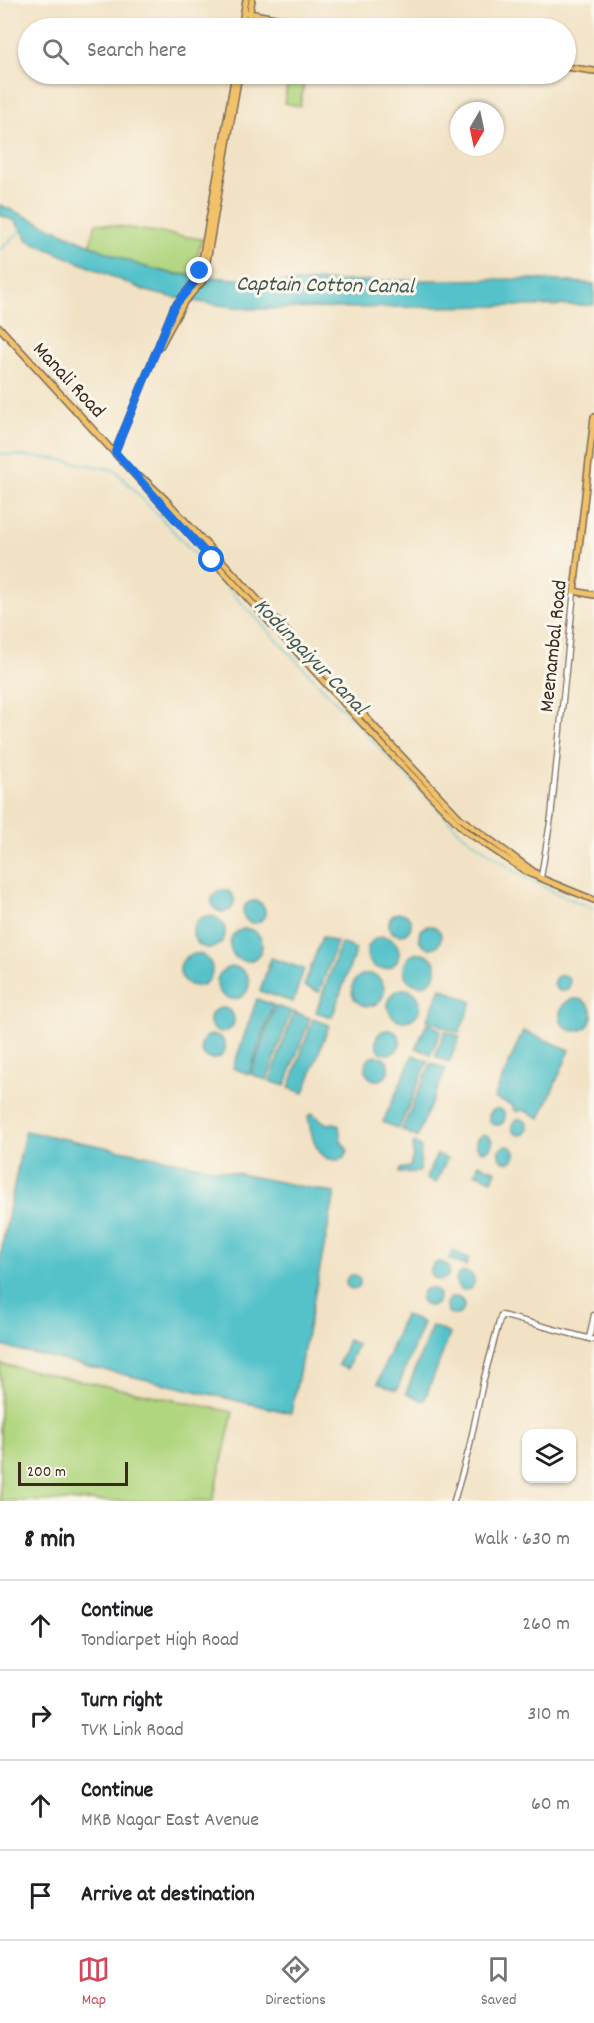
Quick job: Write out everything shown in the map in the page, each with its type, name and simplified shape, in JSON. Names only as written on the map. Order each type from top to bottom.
[{"type":"main road","points":[[246,0],[247,18]]},
{"type":"main road","points":[[245,18],[252,0]]},
{"type":"main road","points":[[247,12],[270,18]]},
{"type":"main road","points":[[576,68],[594,71]]},
{"type":"main road","points":[[184,298],[200,271],[233,84]]},
{"type":"main road","points":[[115,452],[159,349],[174,307],[202,282],[205,273],[237,84]]},
{"type":"main road","name":"Manali Road","points":[[0,328],[430,797],[472,837],[528,873],[594,900]]},
{"type":"main road","name":"Meenambal Road","points":[[574,591],[594,417]]},
{"type":"main road","points":[[574,591],[594,595]]},
{"type":"street","name":"Meenambal Road","points":[[541,877],[551,817],[574,591]]},
{"type":"street","points":[[454,1501],[501,1315],[592,1339],[594,1315]]},
{"type":"green space","points":[[287,84],[304,84],[300,106],[284,103]]},
{"type":"green space","points":[[96,223],[202,239],[192,275],[153,269],[90,245]]},
{"type":"green space","points":[[0,1364],[233,1412],[213,1501],[0,1501]]},
{"type":"water","name":"Captain Cotton Canal","points":[[0,205],[113,255],[142,266],[174,274],[271,282],[534,279],[594,284],[594,305],[251,309],[198,302],[146,291],[29,241],[15,221],[0,215]]},
{"type":"water","points":[[219,890],[227,890],[234,897],[234,905],[227,912],[219,912],[212,905],[212,897]]},
{"type":"water","points":[[254,901],[262,904],[265,912],[262,920],[254,923],[246,920],[243,912],[246,904]]},
{"type":"water","points":[[400,913],[408,916],[411,924],[408,932],[400,935],[392,932],[389,924],[392,916]]},
{"type":"water","points":[[209,916],[220,921],[225,932],[220,943],[209,948],[198,943],[193,932],[198,921]]},
{"type":"water","points":[[430,926],[438,929],[441,937],[438,945],[430,948],[422,945],[419,937],[422,929]]},
{"type":"water","points":[[246,929],[257,934],[262,945],[257,956],[246,961],[235,956],[230,945],[235,934]]},
{"type":"water","points":[[322,937],[337,942],[319,992],[304,986]]},
{"type":"water","points":[[383,937],[394,942],[399,953],[394,964],[383,969],[372,964],[367,953],[372,942]]},
{"type":"water","points":[[341,943],[356,949],[332,1017],[316,1012]]},
{"type":"water","points":[[420,953],[431,958],[436,969],[431,980],[420,985],[409,980],[404,969],[409,958]]},
{"type":"water","points":[[196,954],[207,959],[212,970],[207,981],[196,986],[185,981],[180,970],[185,959]]},
{"type":"water","points":[[271,958],[304,969],[293,1002],[260,991]]},
{"type":"water","points":[[233,967],[244,972],[249,983],[244,994],[233,999],[222,994],[217,983],[222,972]]},
{"type":"water","points":[[368,974],[379,979],[384,990],[379,1001],[368,1006],[357,1001],[352,990],[357,979]]},
{"type":"water","points":[[559,975],[565,975],[570,983],[568,989],[559,991],[554,986],[554,980]]},
{"type":"water","points":[[441,988],[472,1002],[459,1033],[427,1020]]},
{"type":"water","points":[[404,989],[415,994],[420,1005],[415,1016],[404,1021],[393,1016],[388,1005],[393,994]]},
{"type":"water","points":[[257,999],[273,1005],[249,1074],[233,1068]]},
{"type":"water","points":[[576,999],[587,1004],[592,1015],[587,1026],[576,1031],[565,1026],[560,1015],[565,1004]]},
{"type":"water","points":[[275,1006],[291,1011],[267,1080],[251,1074]]},
{"type":"water","points":[[222,1008],[230,1012],[234,1020],[230,1028],[222,1032],[214,1028],[210,1020],[214,1012]]},
{"type":"water","points":[[294,1012],[310,1018],[285,1086],[270,1081]]},
{"type":"water","points":[[313,1019],[329,1025],[304,1093],[289,1088]]},
{"type":"water","points":[[427,1023],[441,1030],[431,1054],[416,1048]]},
{"type":"water","points":[[388,1030],[396,1034],[400,1042],[396,1050],[388,1054],[380,1050],[376,1042],[380,1034]]},
{"type":"water","points":[[445,1031],[460,1037],[449,1062],[435,1056]]},
{"type":"water","points":[[523,1031],[570,1050],[540,1118],[521,1109],[519,1112],[513,1109],[514,1106],[494,1098]]},
{"type":"water","points":[[213,1035],[218,1036],[224,1042],[224,1052],[218,1058],[213,1059],[208,1058],[202,1052],[201,1047],[202,1042],[208,1036]]},
{"type":"water","points":[[413,1055],[428,1061],[399,1129],[383,1122]]},
{"type":"water","points":[[377,1056],[386,1059],[389,1068],[386,1077],[377,1080],[368,1077],[365,1068],[368,1059]]},
{"type":"water","points":[[431,1063],[446,1069],[417,1137],[402,1130]]},
{"type":"water","points":[[497,1109],[503,1111],[505,1117],[503,1123],[497,1125],[491,1123],[489,1117],[491,1111]]},
{"type":"water","points":[[312,1113],[327,1124],[334,1123],[339,1126],[341,1141],[348,1151],[343,1159],[334,1160],[321,1154],[311,1132],[308,1116]]},
{"type":"water","points":[[520,1119],[526,1121],[528,1127],[526,1133],[520,1135],[514,1133],[512,1127],[514,1121]]},
{"type":"water","points":[[25,1131],[335,1193],[291,1413],[0,1346],[0,1257]]},
{"type":"water","points":[[484,1135],[490,1137],[492,1143],[490,1149],[484,1151],[478,1149],[476,1143],[478,1137]]},
{"type":"water","points":[[416,1143],[421,1148],[419,1172],[399,1173],[400,1169],[410,1167],[413,1144]]},
{"type":"water","points":[[507,1146],[513,1148],[515,1154],[513,1160],[507,1162],[501,1160],[499,1154],[501,1148]]},
{"type":"water","points":[[437,1154],[447,1159],[436,1183],[426,1178]]},
{"type":"water","points":[[479,1164],[496,1171],[492,1180],[475,1173]]},
{"type":"water","points":[[452,1251],[469,1258],[466,1266],[449,1259]]},
{"type":"water","points":[[440,1262],[446,1265],[449,1271],[446,1277],[440,1280],[434,1277],[431,1271],[434,1265]]},
{"type":"water","points":[[465,1272],[471,1275],[474,1281],[471,1287],[465,1290],[459,1287],[456,1281],[459,1275]]},
{"type":"water","points":[[353,1275],[358,1277],[360,1282],[358,1287],[353,1289],[348,1287],[346,1282],[348,1277]]},
{"type":"water","points":[[430,1288],[436,1291],[439,1297],[436,1303],[430,1306],[424,1303],[421,1297],[424,1291]]},
{"type":"water","points":[[455,1297],[461,1300],[464,1306],[461,1312],[455,1315],[449,1312],[446,1306],[449,1300]]},
{"type":"water","points":[[404,1315],[423,1323],[397,1390],[378,1383]]},
{"type":"water","points":[[432,1326],[450,1334],[424,1401],[406,1393]]},
{"type":"water","points":[[348,1340],[357,1344],[347,1369],[338,1365]]},
{"type":"waterway","points":[[0,250],[21,231]]},
{"type":"waterway","name":"Kodungaiyur Canal","points":[[0,454],[56,459],[115,470],[462,834],[519,874],[594,909]]},
{"type":"route","points":[[200,271],[194,283],[174,307],[159,349],[115,452],[212,560]]}]
